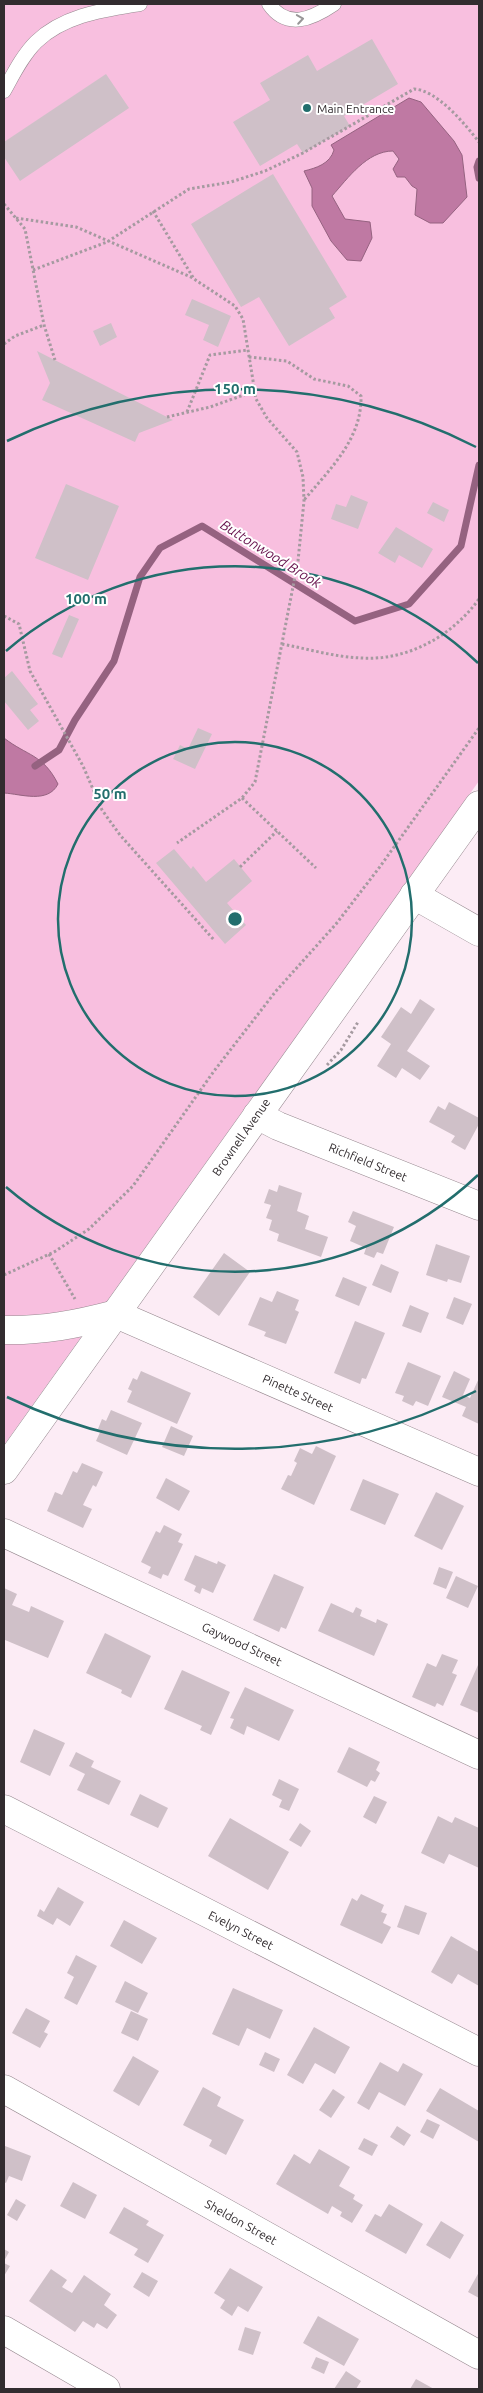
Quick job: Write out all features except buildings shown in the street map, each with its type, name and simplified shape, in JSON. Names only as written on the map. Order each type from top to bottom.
[{"type":"street","name":"Brownell Avenue","points":[[4,1470],[479,805]]},
{"type":"street","points":[[414,895],[479,932]]},
{"type":"street","name":"Richfield Street","points":[[257,1115],[278,1126],[479,1206]]},
{"type":"street","points":[[4,1330],[27,1331],[48,1329],[116,1314]]},
{"type":"street","name":"Pinette Street","points":[[116,1314],[479,1472]]},
{"type":"street","name":"Gaywood Street","points":[[4,1532],[479,1755]]},
{"type":"street","name":"Evelyn Street","points":[[4,1808],[479,2052]]},
{"type":"street","name":"Sheldon Street","points":[[4,2090],[479,2355]]},
{"type":"street","points":[[4,2330],[106,2389]]},
{"type":"lane","points":[[4,91],[36,42],[50,32],[81,16],[140,4]]},
{"type":"lane","points":[[269,4],[277,15],[288,20],[309,17],[334,4]]},
{"type":"path","points":[[32,270],[107,242],[152,211],[189,189],[231,182],[265,171],[303,153],[414,88],[424,89],[439,100],[479,142]]},
{"type":"path","points":[[4,204],[25,229],[44,325],[54,360]]},
{"type":"path","points":[[152,211],[194,279]]},
{"type":"path","points":[[16,218],[76,227],[194,279],[235,306],[243,319],[256,400],[267,418],[296,452],[303,477],[304,501],[298,561],[255,782],[242,798],[176,842]]},
{"type":"path","points":[[4,344],[15,336],[44,325]]},
{"type":"path","points":[[187,412],[210,355],[248,350]]},
{"type":"path","points":[[249,357],[287,361],[314,378],[348,386],[361,396],[362,414],[344,452],[304,501]]},
{"type":"path","points":[[166,416],[210,407],[255,391]]},
{"type":"path","points":[[282,644],[360,658],[390,657],[416,650],[446,632],[469,613],[479,599]]},
{"type":"path","points":[[4,616],[19,624],[30,671],[70,743],[102,810],[120,835],[214,940]]},
{"type":"path","points":[[4,1275],[54,1252],[89,1229],[134,1186],[214,1071],[276,991],[342,917],[479,728]]},
{"type":"path","points":[[242,798],[316,868]]},
{"type":"path","points":[[240,867],[277,831]]},
{"type":"shaded area","points":[[4,4],[479,4],[479,781],[4,1445]]},
{"type":"shaded area","points":[[409,98],[421,102],[454,141],[462,155],[467,197],[443,223],[430,223],[415,215],[417,189],[405,177],[397,177],[393,169],[399,159],[393,151],[384,152],[366,160],[332,196],[345,219],[370,222],[372,238],[361,261],[347,260],[331,241],[312,206],[312,188],[304,171],[318,167],[326,162],[334,150],[331,145]]},
{"type":"shaded area","points":[[4,738],[34,756],[46,767],[58,784],[54,790],[41,796],[4,793]]},
{"type":"waterway","name":"Buttonwood Brook","points":[[479,161],[477,167],[479,178]]},
{"type":"waterway","name":"Buttonwood Brook","points":[[35,766],[59,750],[75,720],[114,661],[140,577],[160,548],[202,526],[355,621],[409,604],[461,546],[479,465]]},
{"type":"place","name":"Main Entrance","points":[[307,108]]}]
